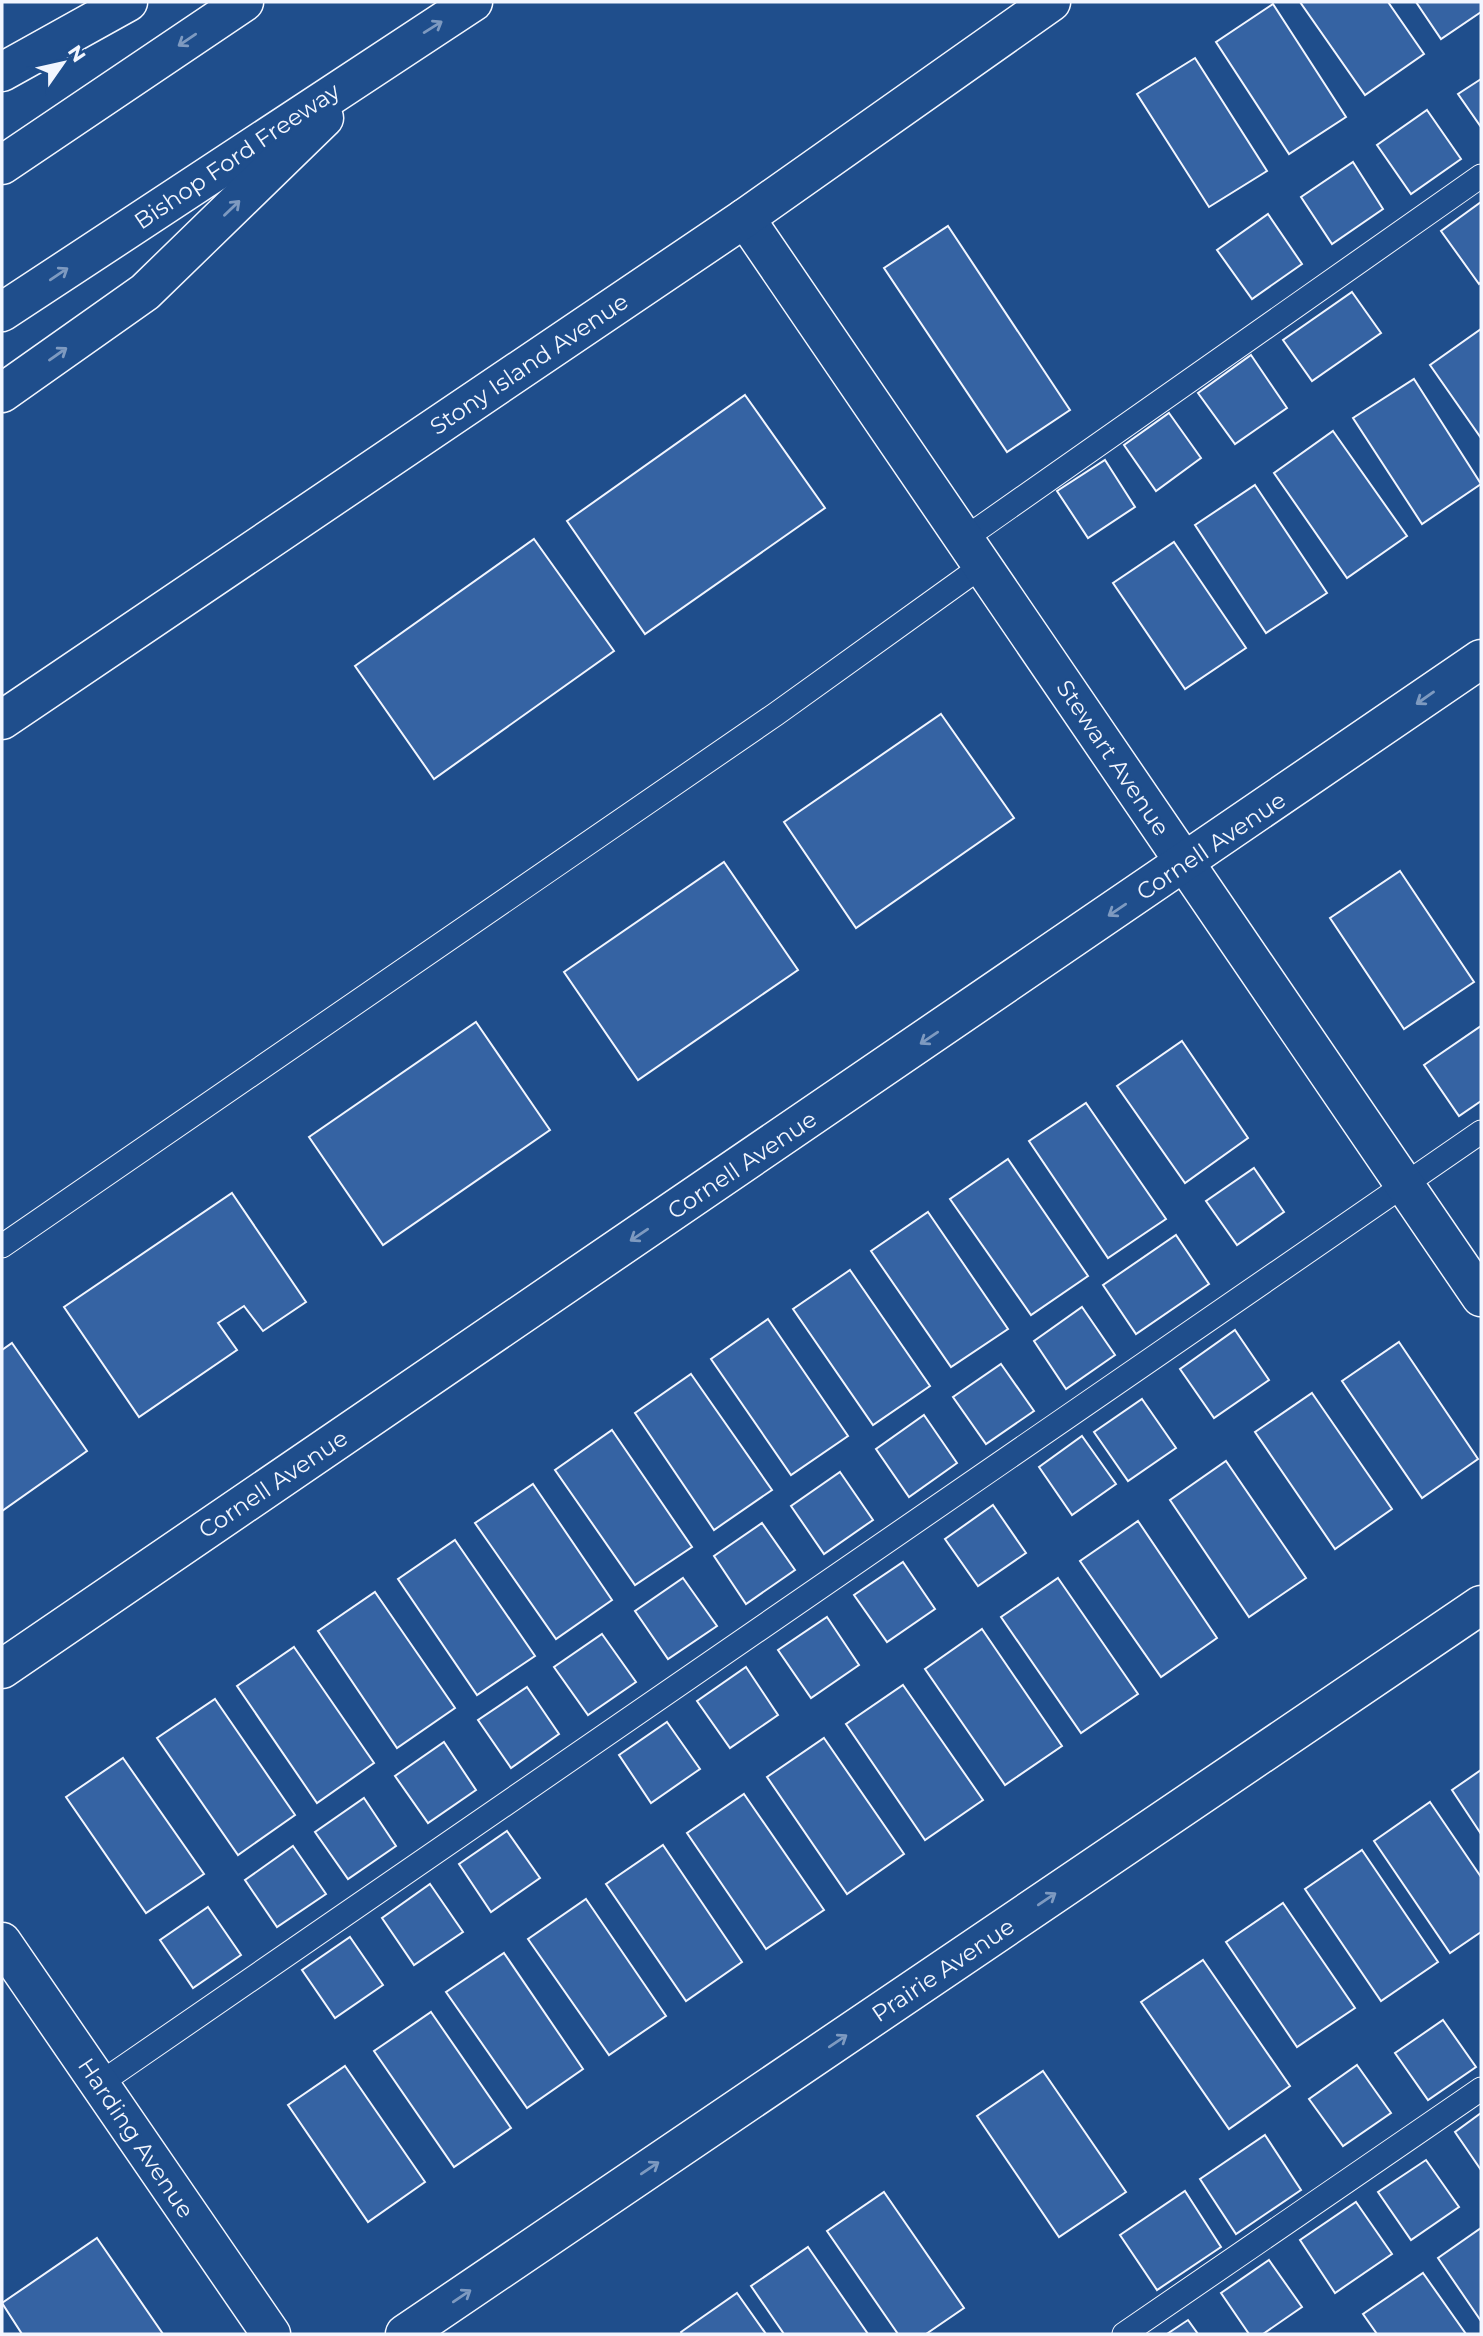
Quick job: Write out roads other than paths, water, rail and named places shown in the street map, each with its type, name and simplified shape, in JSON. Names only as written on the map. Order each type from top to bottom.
[{"type":"main road","points":[[2,72],[128,2]]},
{"type":"main road","points":[[2,165],[244,2]]},
{"type":"main road","name":"Bishop Ford Freeway","points":[[2,312],[392,53],[474,2]]},
{"type":"main road","name":"Stony Island Avenue","points":[[2,720],[746,218],[1051,2]]},
{"type":"main road","points":[[2,393],[145,292],[392,53]]},
{"type":"main road","name":"Stewart Avenue","points":[[746,218],[1481,1297]]},
{"type":"main road","name":"Cornell Avenue","points":[[2,1669],[1185,864],[1481,659]]},
{"type":"main road","name":"Prairie Avenue","points":[[405,2334],[1481,1605]]},
{"type":"main road","name":"Harding Avenue","points":[[2,1942],[271,2334]]},
{"type":"lane","points":[[2,1246],[776,714],[973,552],[1481,176]]},
{"type":"lane","points":[[99,2084],[1481,1132]]},
{"type":"lane","points":[[1124,2334],[1481,2089]]}]
